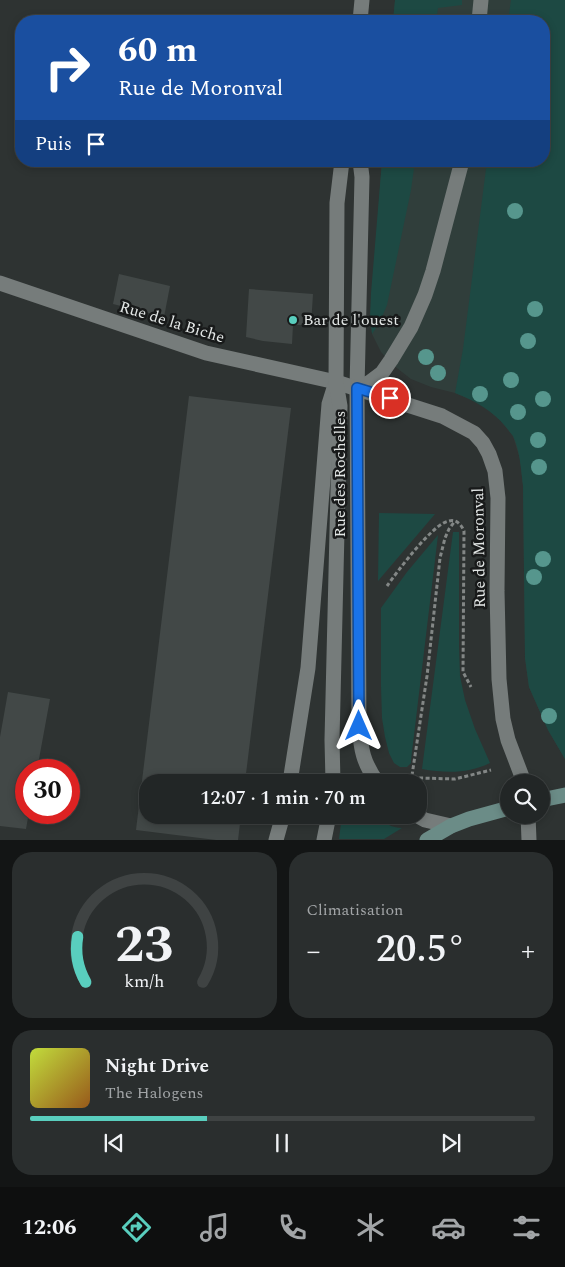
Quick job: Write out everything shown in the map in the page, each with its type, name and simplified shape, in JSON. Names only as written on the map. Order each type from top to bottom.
[{"type":"main road","points":[[550,798],[565,795]]},
{"type":"main road","points":[[427,840],[451,826],[500,810]]},
{"type":"street","points":[[361,15],[362,0]]},
{"type":"street","points":[[480,15],[481,0]]},
{"type":"street","name":"Rue des Rochelles","points":[[332,774],[340,406],[336,382],[337,203],[341,167]]},
{"type":"street","name":"Rue des Rochelles","points":[[361,167],[357,388],[359,726],[364,761],[372,774]]},
{"type":"street","points":[[357,388],[370,382],[382,373],[411,327],[434,270],[460,167]]},
{"type":"street","name":"Rue de la Biche","points":[[0,283],[206,353],[336,382]]},
{"type":"street","name":"Rue des Rochelles","points":[[291,774],[308,668],[329,404],[336,382]]},
{"type":"street","name":"Rue de Moronval","points":[[336,382],[442,416],[474,433],[483,443],[489,454],[495,471],[498,498],[497,591],[499,679],[503,719],[508,740],[521,774]]},
{"type":"street","points":[[427,820],[451,826]]},
{"type":"street","points":[[276,840],[280,824]]},
{"type":"street","points":[[324,840],[327,824]]},
{"type":"street","points":[[528,824],[529,840]]},
{"type":"path","points":[[384,588],[431,533],[448,521],[455,521],[460,524],[464,531],[463,672],[477,696],[503,719]]},
{"type":"path","points":[[413,774],[427,676],[440,558],[445,538],[455,521]]},
{"type":"path","points":[[413,770],[416,774]]},
{"type":"path","points":[[427,779],[455,779],[488,771]]},
{"type":"shaded area","points":[[395,0],[565,0],[565,759],[548,730],[529,687],[525,658],[523,486],[520,459],[513,436],[500,420],[486,408],[455,393],[431,387],[411,379],[393,365],[381,352],[372,334],[370,318],[382,167],[550,167],[550,15],[394,15]]},
{"type":"green space","points":[[395,0],[462,0],[462,5],[438,8],[437,15],[394,15]]},
{"type":"green space","points":[[511,0],[565,0],[565,759],[548,730],[529,687],[525,658],[523,486],[517,447],[513,436],[495,416],[476,403],[455,393],[463,349],[486,167],[550,167],[550,15],[509,15]]},
{"type":"green space","points":[[382,167],[414,167],[387,305],[380,322],[372,334],[370,318]]},
{"type":"green space","points":[[379,513],[435,514],[378,581]]},
{"type":"green space","points":[[453,532],[459,532],[460,676],[465,700],[475,729],[490,763],[465,771],[448,772],[422,769]]},
{"type":"green space","points":[[438,535],[411,763],[407,767],[400,767],[394,763],[389,753],[382,718],[381,608],[407,572]]},
{"type":"green space","points":[[341,824],[388,824],[402,828],[384,839],[339,839]]},
{"type":"building","points":[[119,274],[170,286],[164,317],[113,304]]},
{"type":"building","points":[[249,289],[313,294],[311,325],[293,325],[292,344],[246,337]]},
{"type":"building","points":[[189,396],[291,408],[246,774],[143,774]]},
{"type":"building","points":[[8,692],[50,699],[39,759],[15,759],[15,824],[27,824],[26,829],[0,826],[0,737]]},
{"type":"building","points":[[139,805],[139,824],[240,824],[238,840],[216,840],[136,830]]},
{"type":"place","name":"Bar de l'ouest","points":[[293,320]]},
{"type":"route","points":[[359,726],[357,388],[390,398]]}]
